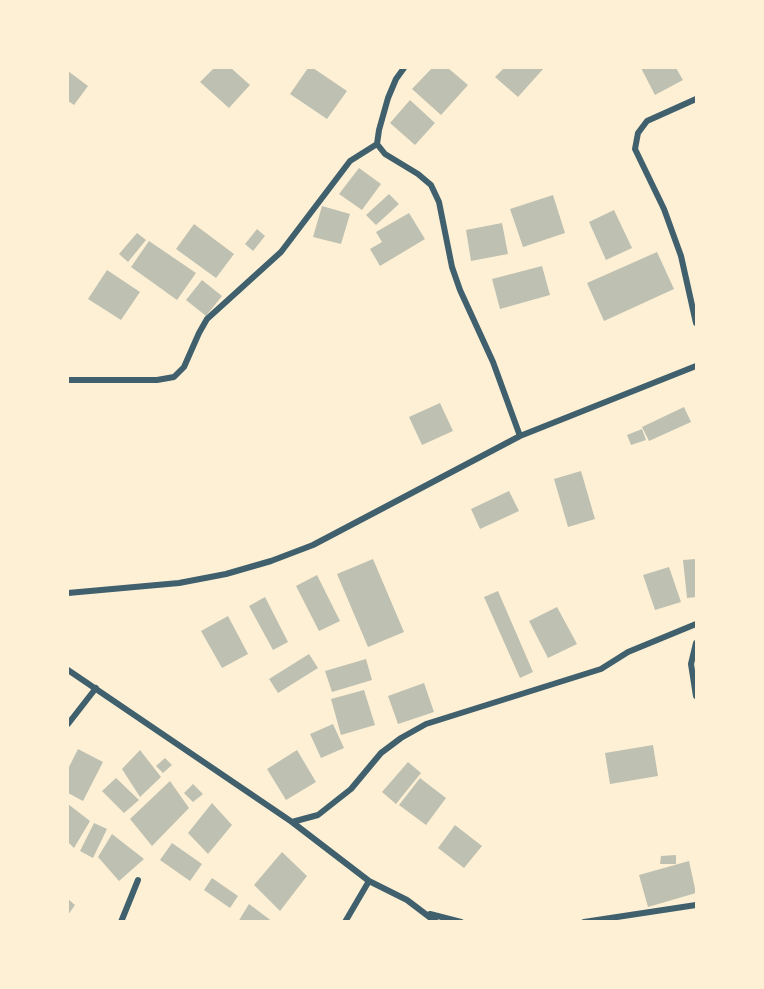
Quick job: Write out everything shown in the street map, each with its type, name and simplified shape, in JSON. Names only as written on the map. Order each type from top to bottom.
[{"type":"street","points":[[68,380],[157,380],[174,376],[184,368],[207,319],[281,252],[350,161],[377,144],[387,98],[404,68]]},
{"type":"street","points":[[696,99],[647,121],[638,133],[635,149],[664,209],[681,256],[696,323]]},
{"type":"street","points":[[377,144],[386,154],[431,185],[439,202],[452,267],[460,290],[493,362],[520,436]]},
{"type":"street","points":[[68,593],[179,583],[226,574],[271,561],[313,545],[520,436],[696,366]]},
{"type":"street","points":[[292,822],[318,815],[351,789],[381,753],[426,724],[601,669],[628,652],[696,624]]},
{"type":"street","points":[[696,643],[691,664],[696,696]]},
{"type":"street","points":[[68,670],[292,822],[369,881],[407,900],[436,921]]},
{"type":"street","points":[[68,724],[96,688]]},
{"type":"street","points":[[121,921],[138,880]]},
{"type":"street","points":[[345,921],[369,881]]},
{"type":"street","points":[[585,921],[696,905]]},
{"type":"street","points":[[427,914],[461,921]]},
{"type":"building","points":[[214,68],[231,68],[250,85],[229,108],[200,82]]},
{"type":"building","points":[[308,68],[313,68],[347,91],[327,119],[290,94]]},
{"type":"building","points":[[432,68],[448,68],[468,85],[441,115],[412,89]]},
{"type":"building","points":[[504,68],[544,68],[518,97],[495,77]]},
{"type":"building","points":[[641,68],[676,68],[683,80],[655,95]]},
{"type":"building","points":[[68,71],[88,86],[74,105],[68,101]]},
{"type":"building","points":[[410,100],[435,123],[415,145],[390,123]]},
{"type":"building","points":[[359,168],[381,184],[362,210],[339,194]]},
{"type":"building","points":[[389,194],[399,204],[376,225],[366,215]]},
{"type":"building","points":[[553,195],[565,233],[523,247],[510,209]]},
{"type":"building","points":[[322,206],[350,214],[341,244],[313,237]]},
{"type":"building","points":[[614,210],[632,248],[606,260],[589,222]]},
{"type":"building","points":[[409,213],[425,239],[380,266],[370,249],[382,242],[376,232]]},
{"type":"building","points":[[502,223],[508,254],[471,261],[466,230]]},
{"type":"building","points":[[194,224],[234,254],[216,278],[176,249]]},
{"type":"building","points":[[257,229],[265,236],[253,251],[245,244]]},
{"type":"building","points":[[137,233],[146,240],[128,262],[119,254]]},
{"type":"building","points":[[149,241],[196,273],[177,300],[131,267]]},
{"type":"building","points":[[657,252],[674,289],[604,321],[587,283]]},
{"type":"building","points":[[542,266],[550,295],[500,309],[492,279]]},
{"type":"building","points":[[107,270],[140,292],[121,320],[88,299]]},
{"type":"building","points":[[202,280],[222,296],[206,316],[186,300]]},
{"type":"building","points":[[440,403],[453,431],[422,445],[409,417]]},
{"type":"building","points":[[684,407],[691,422],[649,441],[642,427]]},
{"type":"building","points":[[642,429],[646,440],[631,445],[627,435]]},
{"type":"building","points":[[581,471],[595,519],[568,527],[554,479]]},
{"type":"building","points":[[509,491],[519,511],[480,529],[471,509]]},
{"type":"building","points":[[373,559],[404,632],[368,647],[337,574]]},
{"type":"building","points":[[696,559],[696,597],[687,598],[683,560]]},
{"type":"building","points":[[669,567],[681,602],[655,610],[643,575]]},
{"type":"building","points":[[317,575],[340,621],[319,631],[296,586]]},
{"type":"building","points":[[498,591],[533,672],[520,678],[484,597]]},
{"type":"building","points":[[265,597],[288,642],[273,650],[249,606]]},
{"type":"building","points":[[557,607],[577,644],[548,658],[529,621]]},
{"type":"building","points":[[228,616],[248,654],[222,668],[201,631]]},
{"type":"building","points":[[309,654],[318,668],[278,693],[269,679]]},
{"type":"building","points":[[366,659],[372,680],[332,692],[325,671]]},
{"type":"building","points":[[424,683],[434,712],[398,724],[388,696]]},
{"type":"building","points":[[364,690],[375,725],[341,735],[331,699]]},
{"type":"building","points":[[333,724],[344,748],[321,758],[310,734]]},
{"type":"building","points":[[653,745],[658,776],[610,784],[605,753]]},
{"type":"building","points":[[78,749],[103,762],[83,801],[68,793],[68,769]]},
{"type":"building","points":[[140,750],[161,777],[140,797],[122,769]]},
{"type":"building","points":[[297,750],[316,782],[286,800],[267,769]]},
{"type":"building","points":[[165,758],[172,765],[163,773],[156,766]]},
{"type":"building","points":[[408,762],[421,773],[396,804],[382,792]]},
{"type":"building","points":[[116,778],[139,800],[124,813],[102,791]]},
{"type":"building","points":[[420,778],[446,798],[426,825],[399,805]]},
{"type":"building","points":[[170,781],[189,808],[152,846],[130,819]]},
{"type":"building","points":[[193,784],[203,794],[193,802],[184,793]]},
{"type":"building","points":[[212,803],[232,825],[208,854],[188,833]]},
{"type":"building","points":[[68,804],[90,821],[74,848],[68,842]]},
{"type":"building","points":[[94,823],[107,829],[93,858],[80,851]]},
{"type":"building","points":[[455,825],[482,846],[464,868],[438,848]]},
{"type":"building","points":[[112,834],[144,859],[119,881],[98,857]]},
{"type":"building","points":[[172,843],[202,864],[190,881],[160,860]]},
{"type":"building","points":[[282,852],[307,876],[280,911],[254,885]]},
{"type":"building","points":[[676,855],[676,864],[660,864],[661,856]]},
{"type":"building","points":[[689,861],[696,893],[648,907],[639,875]]},
{"type":"building","points":[[212,878],[238,896],[230,908],[204,890]]},
{"type":"building","points":[[68,899],[75,905],[68,915]]},
{"type":"building","points":[[249,904],[273,922],[238,922]]}]
